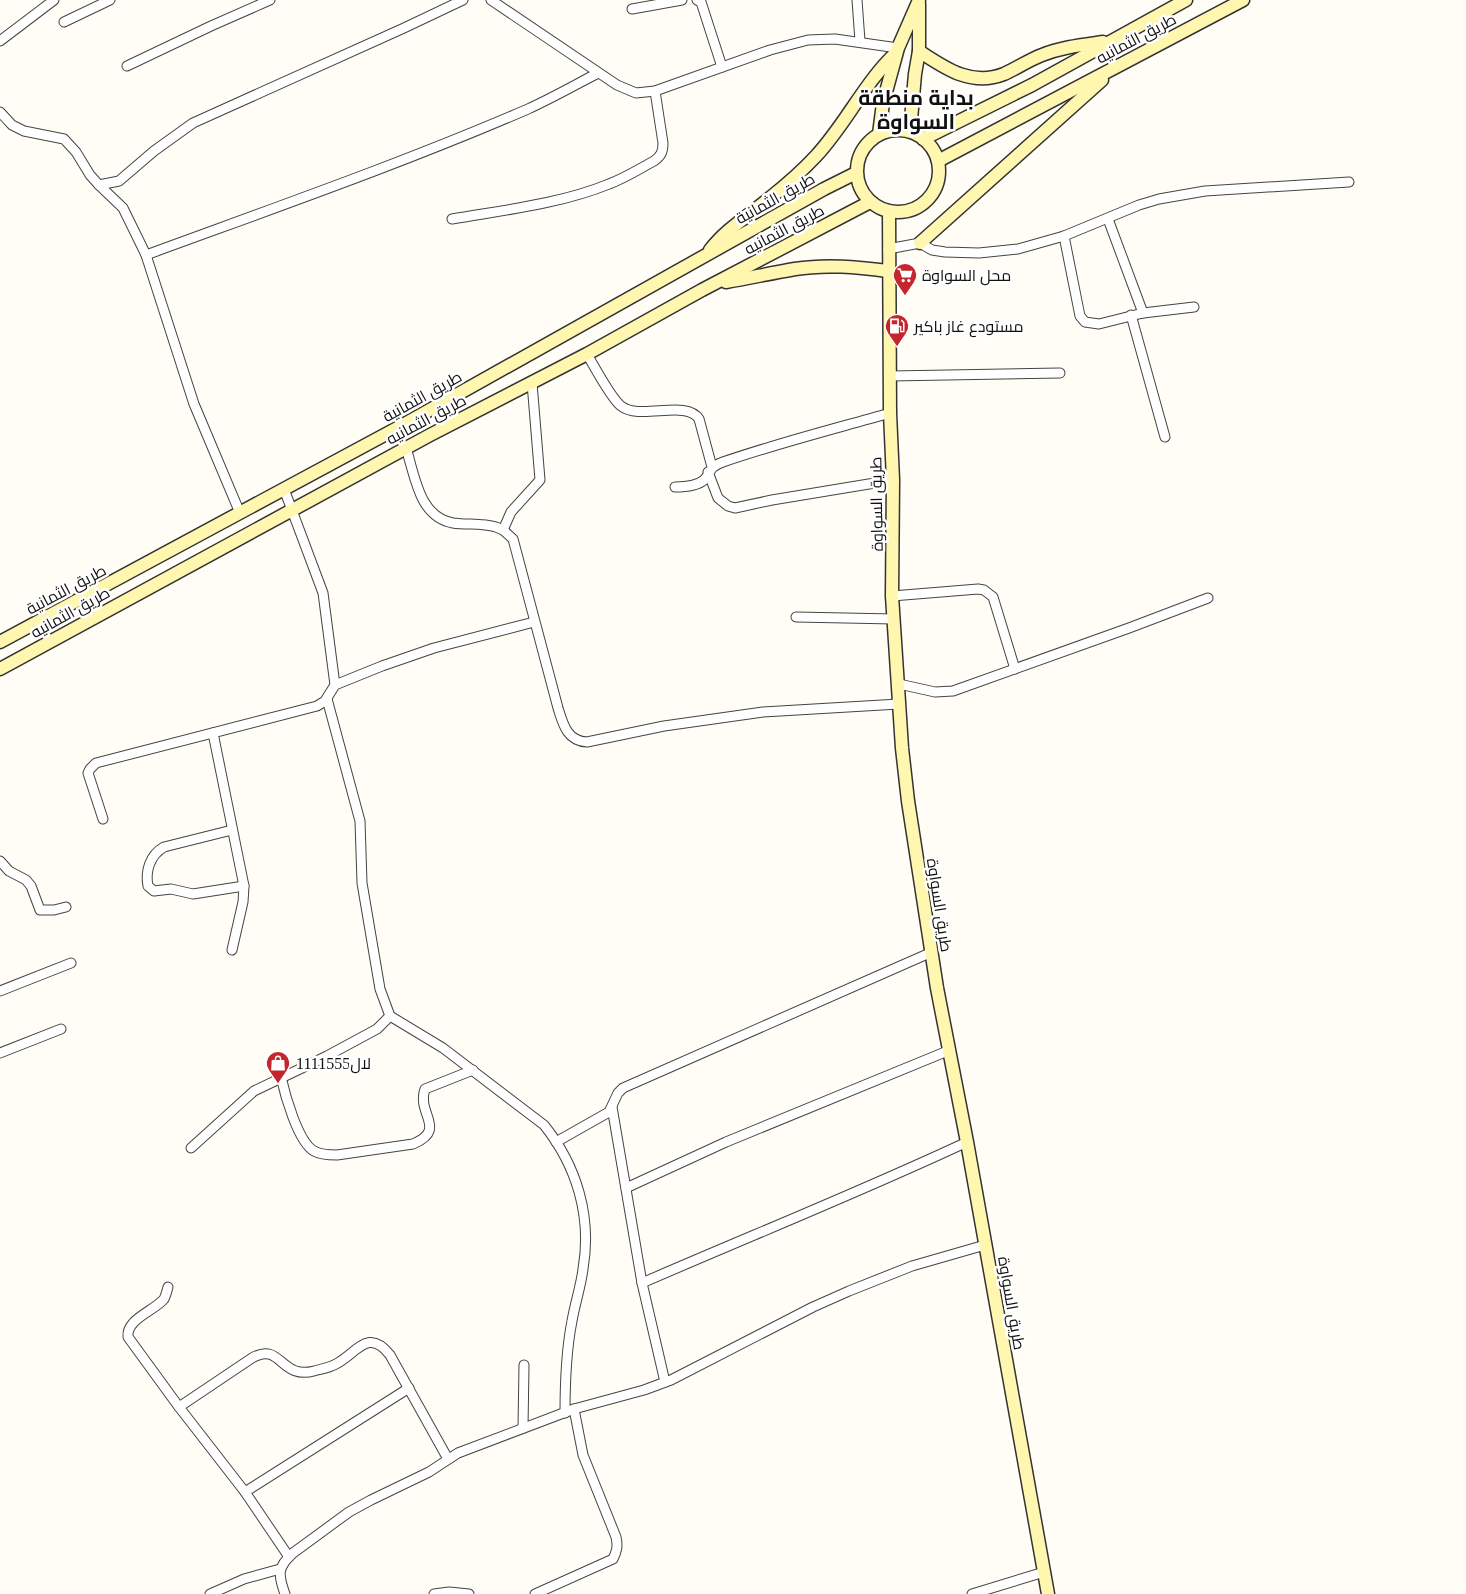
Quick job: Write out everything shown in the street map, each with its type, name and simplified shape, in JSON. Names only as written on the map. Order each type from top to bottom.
[{"type":"street","points":[[0,41],[54,0]]},
{"type":"street","points":[[64,22],[110,0]]},
{"type":"street","points":[[127,66],[270,0]]},
{"type":"street","points":[[99,185],[120,181],[154,151],[193,123],[463,0]]},
{"type":"street","points":[[492,0],[617,85],[636,93],[655,91],[770,50],[808,40],[835,39],[860,41],[897,51]]},
{"type":"street","points":[[632,9],[682,0]]},
{"type":"street","points":[[697,0],[703,9],[722,67]]},
{"type":"street","points":[[857,0],[860,41]]},
{"type":"street","points":[[910,132],[914,81],[919,50],[919,0]]},
{"type":"street","points":[[879,134],[883,102],[897,51],[919,0]]},
{"type":"street","points":[[923,138],[1032,85],[1186,0]]},
{"type":"street","name":"طريق الثمانيه","points":[[938,161],[1243,0]]},
{"type":"street","points":[[919,50],[952,72],[980,79],[1001,75],[1060,48],[1110,41]]},
{"type":"street","points":[[705,256],[727,230],[771,198],[815,157],[835,135],[882,67],[897,51]]},
{"type":"street","points":[[888,249],[920,243],[1117,66]]},
{"type":"street","points":[[146,254],[339,184],[452,140],[529,108],[598,72]]},
{"type":"street","points":[[452,218],[497,212],[577,194],[610,184],[654,161],[663,151],[655,91]]},
{"type":"street","points":[[0,112],[12,125],[24,131],[64,139],[76,152],[90,175],[123,208],[146,254],[194,404],[240,513]]},
{"type":"street","points":[[900,130],[923,138],[930,145],[938,161],[938,182],[927,200],[910,211],[899,212],[889,212],[870,202],[861,189],[856,173],[862,150],[869,141],[879,134],[900,130]]},
{"type":"street","name":"طريق الثمانية","points":[[0,642],[401,426],[824,189],[856,173]]},
{"type":"street","points":[[920,243],[932,250],[939,251],[979,253],[1018,249],[1064,236],[1139,205],[1159,199],[1205,191],[1349,182]]},
{"type":"street","name":"طريق الثمانيه","points":[[0,669],[406,448],[587,354],[716,283],[870,202]]},
{"type":"street","name":"طريق السواوة","points":[[889,212],[890,413],[893,480],[892,596],[908,801],[932,952],[1048,1594]]},
{"type":"street","points":[[1108,219],[1143,313]]},
{"type":"street","points":[[1064,236],[1082,320],[1090,324],[1099,324],[1131,315],[1194,307]]},
{"type":"street","points":[[716,283],[796,269],[828,266],[862,267],[888,271]]},
{"type":"street","points":[[1131,315],[1165,437]]},
{"type":"street","points":[[587,354],[622,407],[638,412],[687,411],[698,416],[718,498],[728,506],[735,508],[893,480]]},
{"type":"street","points":[[890,376],[1060,374]]},
{"type":"street","points":[[503,530],[511,512],[540,480],[532,383]]},
{"type":"street","points":[[675,487],[701,482],[706,478],[710,470],[787,442],[890,413]]},
{"type":"street","points":[[406,448],[421,496],[432,514],[450,522],[465,525],[490,525],[503,530],[513,539],[562,722],[571,737],[580,742],[664,726],[762,712],[899,704]]},
{"type":"street","points":[[103,819],[88,773],[96,763],[317,706],[327,699],[335,685],[323,592],[284,489]]},
{"type":"street","points":[[892,596],[978,589],[988,592],[993,597],[1015,669]]},
{"type":"street","points":[[899,684],[943,692],[964,688],[1208,598]]},
{"type":"street","points":[[796,618],[894,619]]},
{"type":"street","points":[[335,685],[410,656],[534,622]]},
{"type":"street","points":[[327,699],[360,821],[362,883],[380,989],[390,1016],[443,1048],[544,1125],[556,1142],[575,1177],[585,1222],[586,1242],[583,1269],[570,1332],[566,1369],[565,1412]]},
{"type":"street","points":[[213,733],[244,886],[243,902],[232,950]]},
{"type":"street","points":[[232,830],[164,847],[159,850],[151,860],[147,873],[148,886],[154,891],[171,889],[193,894],[244,886]]},
{"type":"street","points":[[0,862],[9,871],[26,880],[31,886],[40,910],[54,910],[66,907]]},
{"type":"street","points":[[556,1142],[602,1117],[612,1107],[618,1093],[628,1085],[932,952]]},
{"type":"street","points":[[0,991],[71,963]]},
{"type":"street","points":[[191,1148],[244,1098],[254,1091],[364,1036],[377,1028],[390,1016]]},
{"type":"street","points":[[0,1052],[61,1029]]},
{"type":"street","points":[[626,1188],[726,1142],[950,1050]]},
{"type":"street","points":[[281,1077],[286,1099],[307,1144],[313,1150],[320,1153],[337,1155],[419,1142],[425,1137],[430,1125],[422,1103],[425,1089],[473,1070]]},
{"type":"street","points":[[612,1107],[642,1284],[665,1382]]},
{"type":"street","points":[[642,1284],[900,1173],[967,1142]]},
{"type":"street","points":[[285,1594],[280,1580],[280,1569],[289,1557],[349,1512],[429,1472],[448,1459],[472,1447],[565,1412],[665,1382],[813,1307],[849,1291],[912,1266],[986,1245]]},
{"type":"street","points":[[168,1287],[165,1297],[130,1327],[128,1337],[179,1408],[245,1492],[289,1557]]},
{"type":"street","points":[[179,1408],[260,1353],[274,1356],[288,1369],[299,1373],[306,1373],[336,1364],[365,1343],[371,1342],[384,1347],[448,1459]]},
{"type":"street","points":[[523,1428],[524,1365]]},
{"type":"street","points":[[245,1492],[409,1388]]},
{"type":"street","points":[[535,1594],[613,1559],[618,1544],[582,1455],[574,1409]]},
{"type":"street","points":[[210,1594],[244,1579],[280,1569]]},
{"type":"street","points":[[972,1594],[1044,1572]]},
{"type":"street","points":[[434,1594],[449,1592],[469,1594]]},
{"type":"place","name":"محل السواوة","points":[[905,296]]},
{"type":"place","name":"مستودع غاز باكير","points":[[897,347]]},
{"type":"place","name":"1111555لال","points":[[278,1084]]},
{"type":"district","name":"بداية منطقة السواوة","points":[[916,110]]}]
